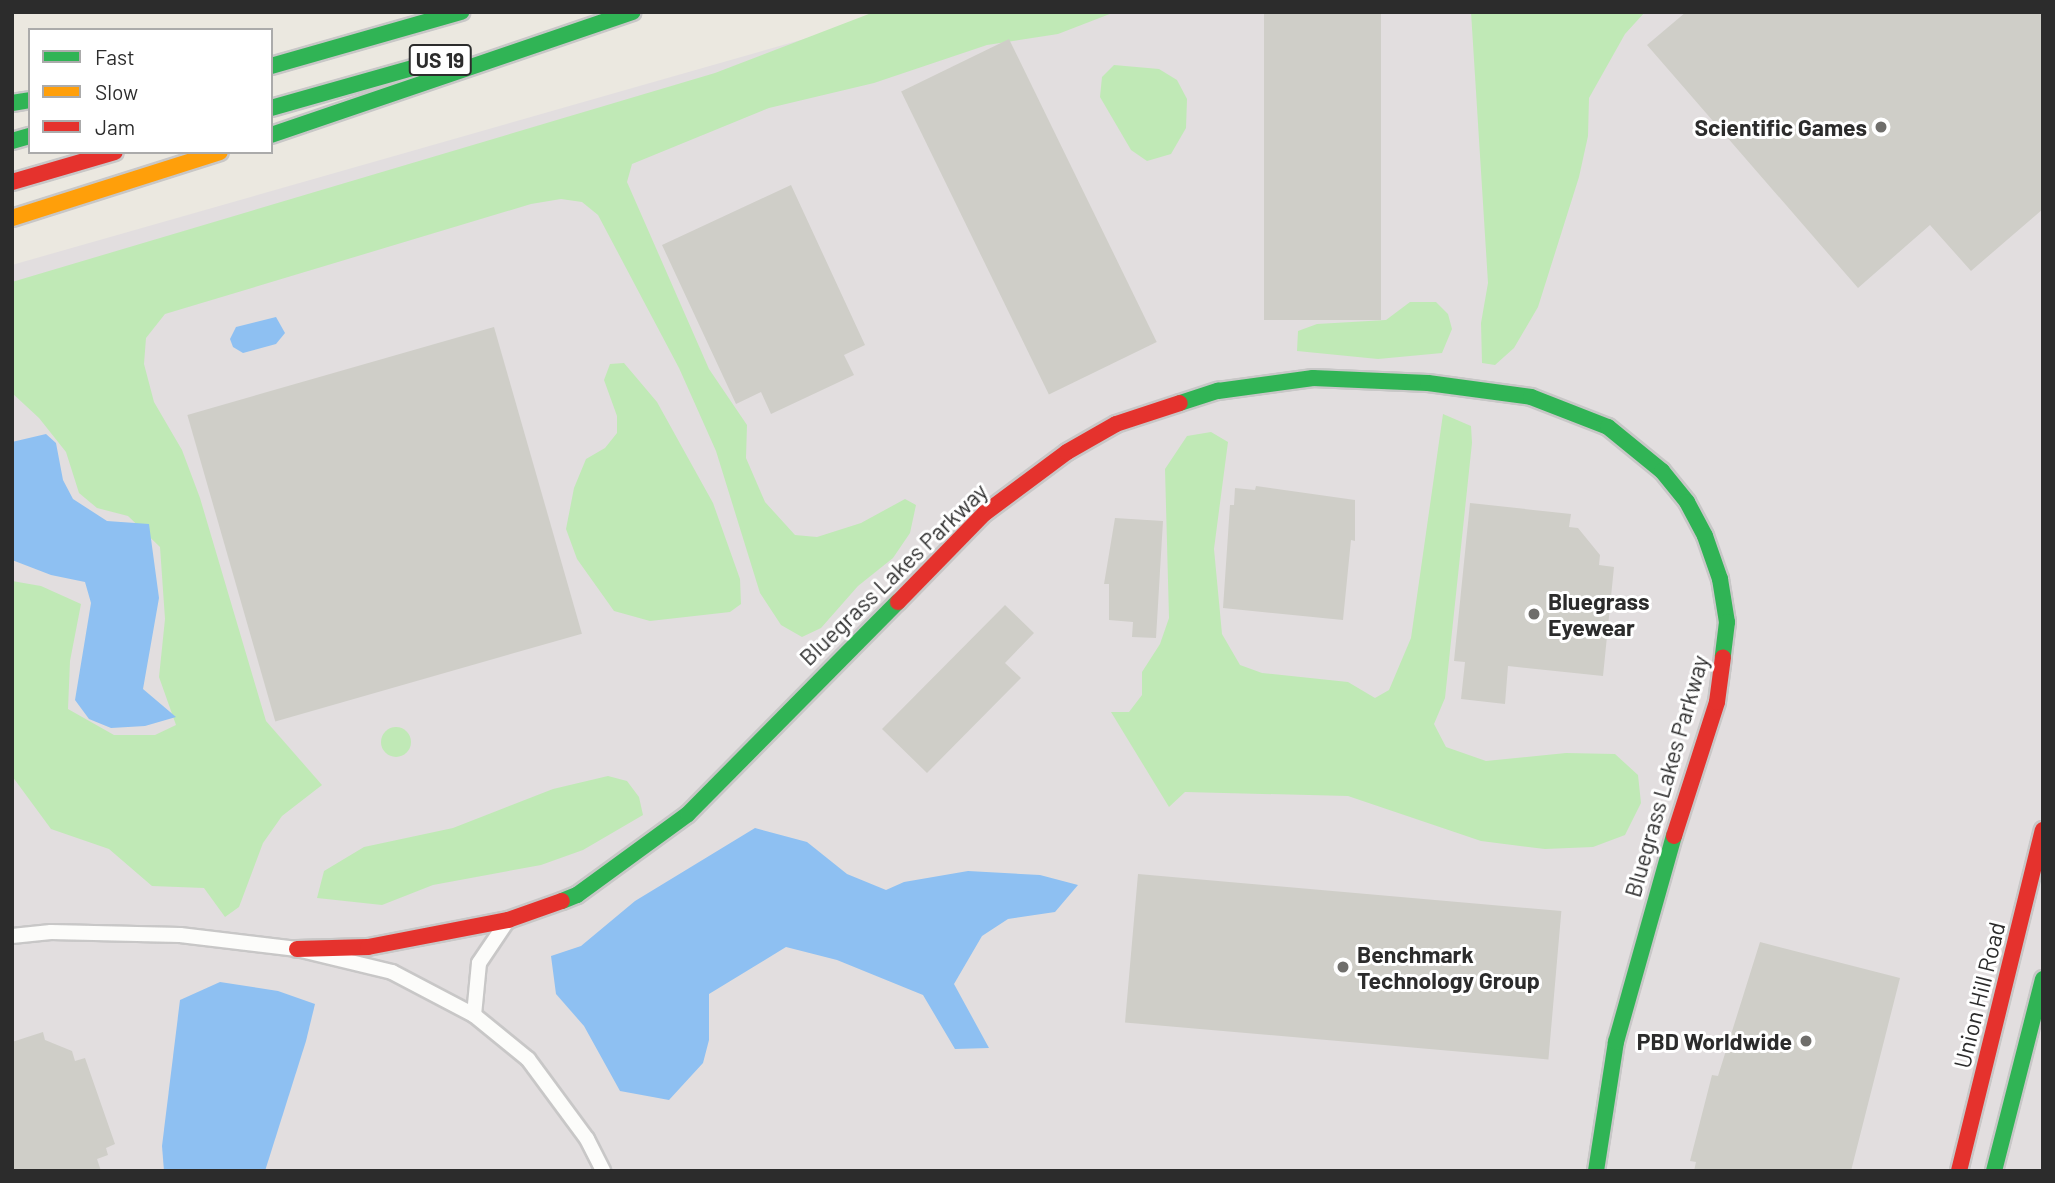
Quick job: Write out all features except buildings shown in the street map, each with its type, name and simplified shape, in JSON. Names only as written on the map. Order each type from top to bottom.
[{"type":"main road","name":"US 19","points":[[273,65],[461,12]]},
{"type":"main road","name":"US 19","points":[[273,107],[608,12]]},
{"type":"main road","points":[[273,134],[633,12]]},
{"type":"main road","points":[[273,56],[374,37]]},
{"type":"main road","points":[[12,182],[109,154]]},
{"type":"main road","points":[[12,218],[214,154]]},
{"type":"main road","name":"Bluegrass Lakes Parkway","points":[[297,949],[380,945],[508,920],[577,895],[688,814],[985,513],[1067,452],[1116,424],[1218,391],[1313,379],[1420,382],[1531,397],[1608,427],[1662,471],[1687,502],[1705,536],[1720,579],[1727,622],[1726,658],[1717,702],[1655,896],[1616,1042],[1596,1171]]},
{"type":"main road","name":"Union Hill Road","points":[[1959,1171],[2043,830]]},
{"type":"main road","points":[[1994,1171],[2043,979]]},
{"type":"street","points":[[474,1015],[479,963],[508,920]]},
{"type":"street","name":"Bluegrass Lakes Parkway","points":[[12,936],[128,932],[297,949],[391,972],[474,1015],[528,1059],[587,1139],[603,1171]]},
{"type":"shaded area","points":[[899,12],[2043,12],[2043,1171],[12,1171],[12,265]]},
{"type":"green space","points":[[874,12],[1115,12],[1058,34],[987,45],[874,83],[769,108],[632,164],[627,182],[709,369],[747,425],[746,458],[765,502],[795,535],[817,537],[861,523],[905,499],[916,505],[910,533],[893,558],[858,586],[821,628],[802,637],[781,625],[760,593],[716,451],[679,368],[598,215],[582,202],[561,199],[531,204],[165,314],[146,338],[144,364],[154,402],[182,450],[200,498],[266,721],[322,785],[282,816],[263,843],[239,907],[225,917],[204,888],[152,886],[109,849],[51,829],[12,776],[12,581],[41,586],[81,604],[70,661],[68,709],[114,735],[155,735],[176,725],[159,677],[165,619],[160,547],[128,516],[97,508],[79,493],[66,452],[39,418],[12,393],[12,282],[715,73]]},
{"type":"green space","points":[[1471,12],[1645,12],[1625,34],[1589,98],[1588,136],[1579,177],[1538,307],[1514,348],[1495,365],[1482,363],[1481,323],[1488,283]]},
{"type":"green space","points":[[1114,65],[1159,69],[1177,80],[1187,99],[1186,128],[1171,154],[1147,161],[1131,150],[1100,97],[1102,77]]},
{"type":"green space","points":[[1410,302],[1436,302],[1448,314],[1452,329],[1442,353],[1378,359],[1297,351],[1298,331],[1317,324],[1386,320]]},
{"type":"green space","points":[[624,363],[657,402],[713,503],[740,579],[741,604],[730,612],[650,621],[614,611],[577,559],[566,529],[574,488],[586,459],[605,448],[617,433],[617,416],[604,380],[610,364]]},
{"type":"green space","points":[[1443,414],[1471,426],[1472,443],[1445,698],[1434,724],[1446,747],[1486,761],[1566,753],[1615,754],[1638,775],[1641,803],[1625,835],[1593,847],[1545,849],[1481,841],[1348,796],[1185,792],[1169,807],[1111,712],[1129,712],[1142,695],[1142,672],[1160,644],[1169,618],[1165,469],[1187,436],[1211,432],[1228,442],[1214,549],[1222,634],[1240,665],[1262,673],[1348,682],[1375,698],[1389,690],[1411,638]]},
{"type":"green space","points":[[396,727],[407,731],[411,742],[407,753],[396,757],[385,753],[381,742],[385,731]]},
{"type":"green space","points":[[608,776],[627,781],[639,797],[643,815],[583,850],[541,865],[433,885],[382,905],[317,898],[324,871],[364,847],[453,828],[553,789]]},
{"type":"water","points":[[276,317],[285,333],[276,344],[243,353],[233,347],[230,339],[236,327]]},
{"type":"water","points":[[46,434],[56,443],[63,480],[73,499],[107,521],[149,524],[159,598],[143,689],[176,717],[145,726],[111,728],[89,719],[75,700],[91,603],[85,582],[51,575],[12,560],[12,442]]},
{"type":"water","points":[[755,828],[807,842],[847,874],[886,890],[904,882],[968,871],[1040,875],[1078,885],[1055,912],[1008,919],[982,936],[954,984],[989,1048],[955,1049],[923,995],[837,960],[786,947],[709,994],[709,1040],[703,1063],[669,1100],[620,1091],[584,1026],[556,994],[551,956],[581,946],[635,901]]},
{"type":"water","points":[[220,982],[278,991],[315,1004],[306,1041],[265,1171],[164,1171],[162,1146],[180,1000]]},
{"type":"traffic: fast","points":[[273,65],[461,12]]},
{"type":"traffic: fast","points":[[273,134],[633,12]]},
{"type":"traffic: fast","points":[[273,107],[462,54]]},
{"type":"traffic: fast","points":[[12,103],[28,100]]},
{"type":"traffic: fast","points":[[12,141],[28,137]]},
{"type":"traffic: fast","points":[[1180,403],[1218,391],[1313,378],[1428,383],[1531,397],[1608,427],[1662,471],[1687,502],[1705,536],[1720,579],[1727,622],[1723,657]]},
{"type":"traffic: fast","points":[[562,901],[577,895],[688,814],[898,602]]},
{"type":"traffic: fast","points":[[1596,1171],[1616,1042],[1674,836]]},
{"type":"traffic: fast","points":[[1994,1171],[2043,979]]},
{"type":"traffic: slow","points":[[12,218],[214,154]]},
{"type":"traffic: jam","points":[[12,182],[108,154]]},
{"type":"traffic: jam","points":[[898,602],[985,513],[1067,452],[1116,424],[1180,403]]},
{"type":"traffic: jam","points":[[1674,836],[1717,702],[1723,657]]},
{"type":"traffic: jam","points":[[1959,1171],[2043,830]]},
{"type":"traffic: jam","points":[[297,949],[368,947],[508,920],[562,901]]},
{"type":"place","name":"Scientific Games","points":[[1881,127]]},
{"type":"place","name":"Bluegrass Eyewear","points":[[1534,614]]},
{"type":"place","name":"Benchmark Technology Group","points":[[1343,967]]},
{"type":"place","name":"PBD Worldwide","points":[[1806,1041]]}]
